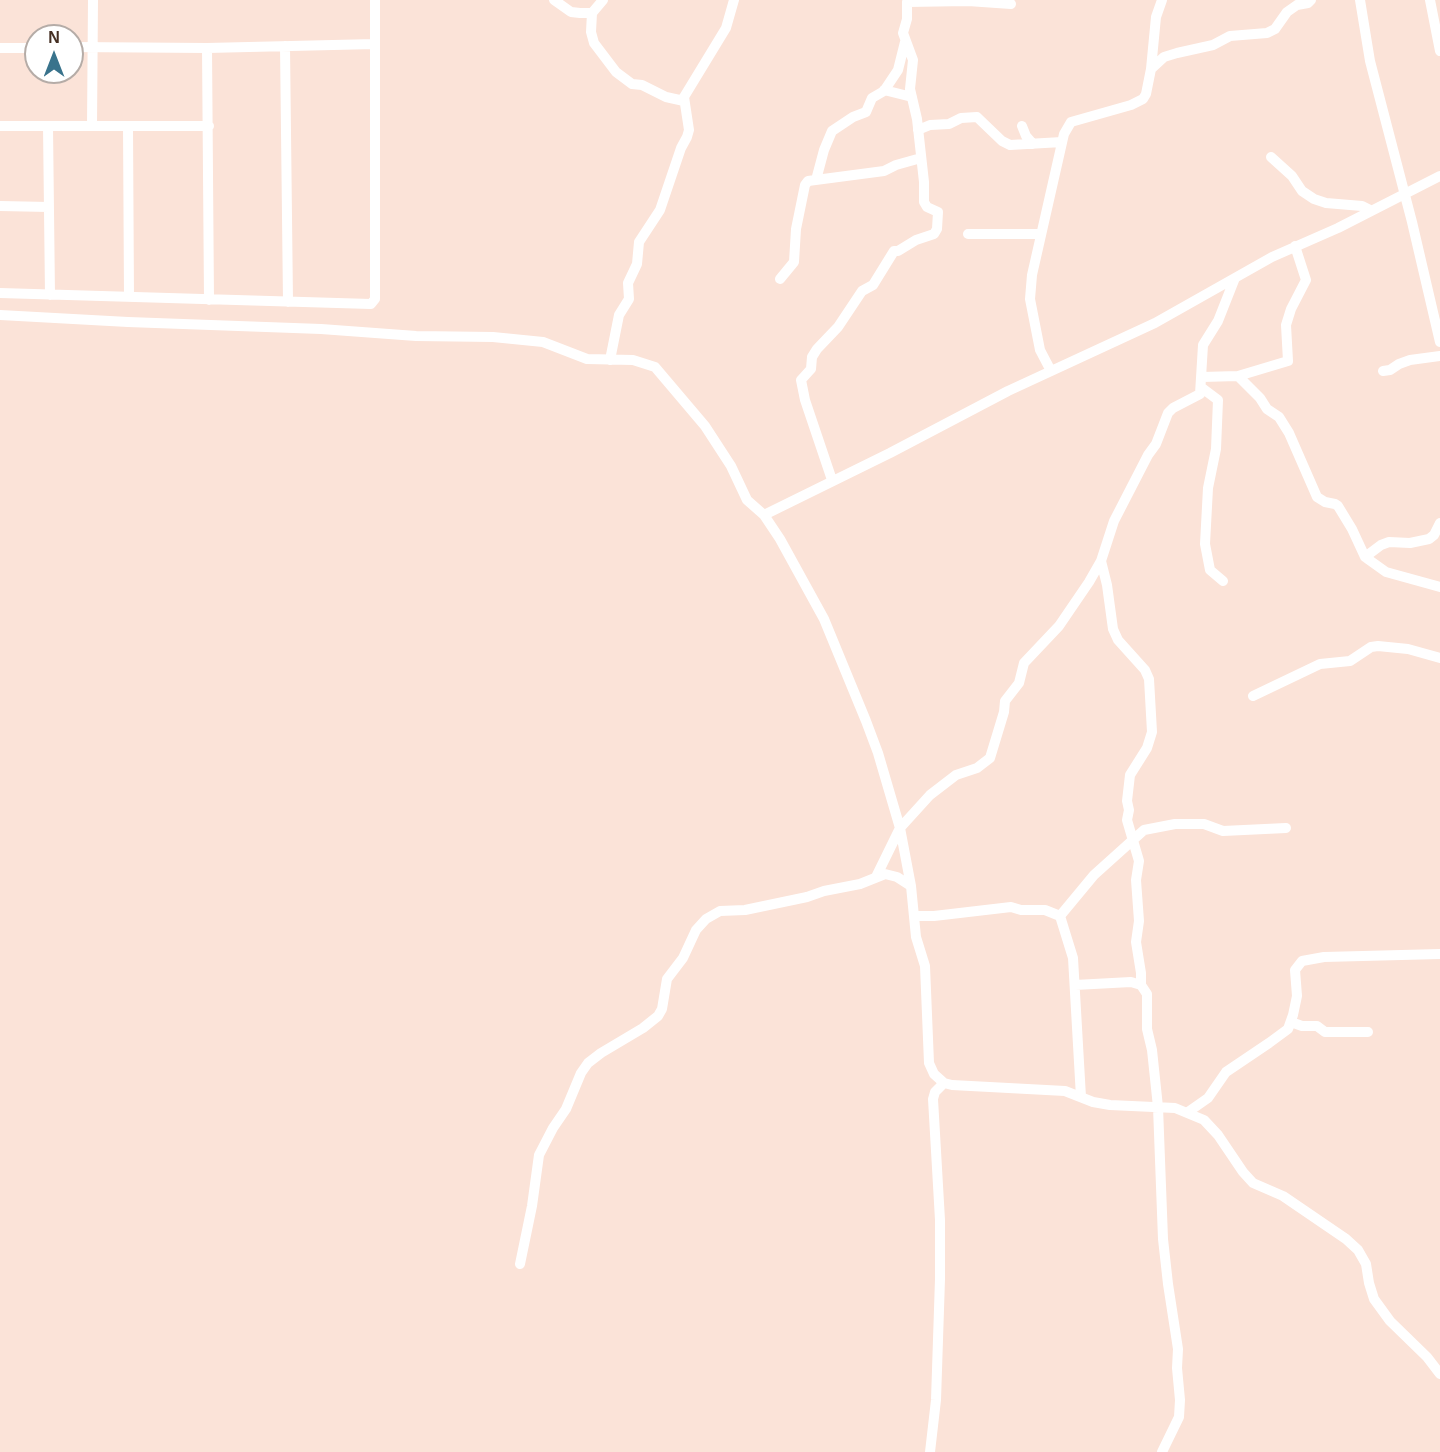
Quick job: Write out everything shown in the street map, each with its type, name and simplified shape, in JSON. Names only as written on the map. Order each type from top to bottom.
[{"type":"street","points":[[92,126],[93,0]]},
{"type":"street","points":[[0,294],[371,304],[375,299],[375,0]]},
{"type":"street","points":[[554,0],[571,12],[592,13]]},
{"type":"street","points":[[603,0],[592,13],[591,32],[594,43],[616,72],[632,84],[642,85],[666,97],[684,101]]},
{"type":"street","points":[[610,360],[619,315],[629,299],[628,283],[637,264],[639,242],[660,210],[689,130],[684,101],[687,89],[726,28],[734,0]]},
{"type":"street","points":[[1051,371],[1040,350],[1030,299],[1032,275],[1064,134],[1071,122],[1131,105],[1143,99],[1151,69],[1154,25],[1162,0]]},
{"type":"street","points":[[1151,69],[1164,57],[1213,45],[1230,36],[1268,33],[1275,29],[1287,12],[1311,0]]},
{"type":"street","points":[[1360,0],[1370,61],[1412,222],[1440,342]]},
{"type":"street","points":[[1430,0],[1440,51]]},
{"type":"street","points":[[832,480],[805,400],[801,380],[811,369],[812,357],[817,349],[838,327],[862,291],[873,285],[894,251],[933,234],[937,229],[938,212],[927,207],[924,202],[918,130],[910,83],[913,60],[903,33],[907,19],[907,2],[968,1],[1011,4]]},
{"type":"street","points":[[816,180],[832,131],[853,117],[866,112],[872,98],[885,90],[898,70],[905,42]]},
{"type":"street","points":[[84,47],[207,48],[375,44]]},
{"type":"street","points":[[285,46],[288,302]]},
{"type":"street","points":[[0,48],[24,48]]},
{"type":"street","points":[[207,48],[209,300]]},
{"type":"street","points":[[885,90],[912,97]]},
{"type":"street","points":[[918,130],[930,125],[949,124],[961,118],[977,117],[1002,141],[1010,145],[1062,142]]},
{"type":"street","points":[[0,126],[209,126]]},
{"type":"street","points":[[48,126],[50,295]]},
{"type":"street","points":[[128,126],[129,297]]},
{"type":"street","points":[[1022,126],[1026,136],[1033,144]]},
{"type":"street","points":[[1271,157],[1292,176],[1302,191],[1314,199],[1326,203],[1362,206],[1370,210]]},
{"type":"street","points":[[780,279],[794,262],[796,229],[805,185],[808,181],[884,171],[921,158]]},
{"type":"street","points":[[764,515],[1051,371],[1155,323],[1295,246],[1338,228],[1440,176]]},
{"type":"street","points":[[0,206],[49,207]]},
{"type":"street","points":[[968,234],[1041,234]]},
{"type":"street","points":[[1202,382],[1238,376],[1288,361],[1286,325],[1291,309],[1306,280],[1295,246]]},
{"type":"street","points":[[876,877],[900,828],[930,795],[956,775],[977,768],[990,758],[1004,712],[1005,701],[1019,683],[1024,663],[1059,626],[1082,594],[1101,561],[1114,521],[1156,444],[1168,413],[1173,408],[1198,397],[1202,382],[1203,345],[1218,321],[1235,278]]},
{"type":"street","points":[[0,315],[321,329],[416,336],[493,337],[543,342],[587,359],[633,360],[655,367],[705,426],[731,466],[747,500],[764,515],[796,567],[836,647],[879,753],[900,828],[911,886],[916,937],[924,966],[929,1063],[934,1074],[944,1083],[1057,1089],[1110,1105],[1174,1108],[1188,1112],[1209,1125],[1253,1183],[1283,1196],[1359,1250],[1366,1264],[1374,1299],[1390,1321],[1427,1357],[1440,1374]]},
{"type":"street","points":[[1383,371],[1410,360],[1440,356]]},
{"type":"street","points":[[1238,376],[1260,398],[1267,409],[1280,418],[1317,496],[1325,502],[1338,506],[1352,529],[1365,558],[1386,572],[1440,587]]},
{"type":"street","points":[[1202,382],[1218,400],[1216,449],[1208,488],[1205,544],[1210,570],[1223,581]]},
{"type":"street","points":[[1365,558],[1381,545],[1389,542],[1410,543],[1428,539],[1434,535],[1440,523]]},
{"type":"street","points":[[1101,561],[1113,629],[1118,640],[1145,670],[1149,679],[1151,739],[1128,779],[1127,820],[1139,861],[1137,880],[1139,921],[1136,942],[1141,985],[1147,994],[1147,1029],[1152,1050],[1158,1107],[1163,1239],[1167,1284],[1178,1349],[1179,1417],[1162,1452]]},
{"type":"street","points":[[1253,696],[1320,664],[1350,661],[1371,647],[1408,649],[1440,658]]},
{"type":"street","points":[[1060,916],[1094,875],[1144,830],[1175,824],[1204,824],[1223,831],[1286,828]]},
{"type":"street","points":[[520,1264],[532,1206],[539,1155],[566,1108],[581,1073],[588,1063],[601,1053],[643,1028],[658,1016],[662,1009],[667,979],[683,958],[696,930],[706,919],[720,911],[745,910],[807,897],[890,874],[911,886]]},
{"type":"street","points":[[915,916],[1011,907],[1021,910],[1045,910],[1060,916]]},
{"type":"street","points":[[1060,916],[1073,958],[1081,1097]]},
{"type":"street","points":[[1188,1112],[1208,1098],[1226,1072],[1288,1029],[1297,996],[1295,970],[1302,962],[1324,957],[1440,954]]},
{"type":"street","points":[[1075,985],[1120,981],[1141,985]]},
{"type":"street","points":[[1291,1022],[1302,1026],[1317,1026],[1325,1032],[1368,1032]]},
{"type":"street","points":[[930,1452],[936,1400],[940,1267],[940,1220],[933,1099],[935,1092],[944,1083]]}]
